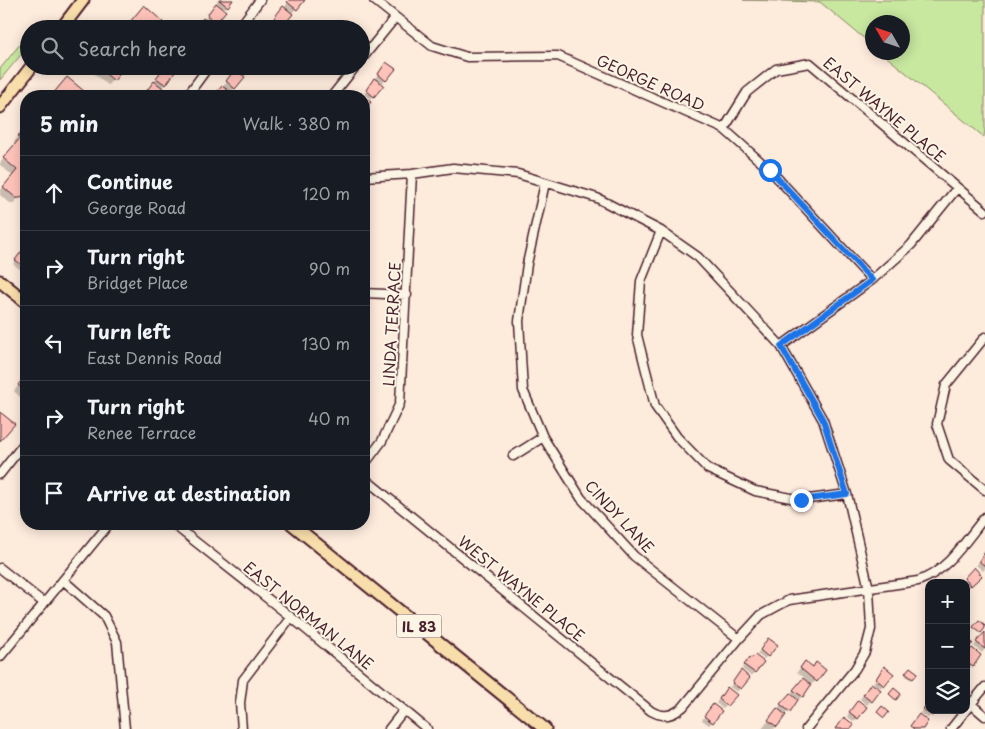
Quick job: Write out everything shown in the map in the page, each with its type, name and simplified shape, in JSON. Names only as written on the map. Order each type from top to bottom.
[{"type":"main road","points":[[68,20],[84,0]]},
{"type":"main road","points":[[0,108],[25,75]]},
{"type":"main road","points":[[0,281],[20,297]]},
{"type":"main road","name":"IL 83","points":[[299,530],[545,729]]},
{"type":"street","points":[[245,20],[260,0]]},
{"type":"street","name":"GEORGE ROAD","points":[[374,0],[432,46],[467,57],[558,56],[724,129],[770,170],[872,280]]},
{"type":"street","points":[[370,49],[395,18]]},
{"type":"street","name":"EAST WAYNE PLACE","points":[[724,129],[747,92],[776,69],[810,63],[985,211]]},
{"type":"street","points":[[191,90],[203,75]]},
{"type":"street","points":[[337,90],[349,75]]},
{"type":"street","points":[[370,177],[412,174],[453,168],[518,174],[598,198],[661,231],[698,257],[781,346],[823,420],[847,494],[869,589],[871,629],[865,652],[855,669],[806,729]]},
{"type":"street","name":"LINDA TERRACE","points":[[370,457],[382,441],[400,403],[412,174]]},
{"type":"street","name":"CINDY LANE","points":[[545,183],[527,264],[519,321],[523,390],[543,437],[581,498],[634,556],[739,638]]},
{"type":"street","points":[[781,346],[872,280],[911,245],[957,188]]},
{"type":"street","points":[[661,231],[641,281],[637,335],[655,406],[677,437],[708,469],[755,491],[801,500],[847,494]]},
{"type":"street","points":[[370,293],[407,295]]},
{"type":"street","points":[[985,337],[946,385],[937,424],[949,460],[985,490]]},
{"type":"street","points":[[513,456],[543,437]]},
{"type":"street","points":[[0,474],[20,449]]},
{"type":"street","name":"WEST WAYNE PLACE","points":[[370,483],[651,711],[665,716],[674,714],[683,707],[739,638]]},
{"type":"street","points":[[739,638],[761,616],[790,600],[918,581],[936,573],[947,563],[985,517]]},
{"type":"street","points":[[0,658],[104,530]]},
{"type":"street","name":"EAST NORMAN LANE","points":[[181,530],[291,617],[427,729]]},
{"type":"street","points":[[0,568],[44,603]]},
{"type":"street","points":[[63,580],[104,616],[117,642],[125,729]]},
{"type":"street","points":[[242,729],[240,703],[243,680],[291,617]]},
{"type":"street","points":[[970,706],[985,687]]},
{"type":"street","points":[[970,709],[985,716]]},
{"type":"street","points":[[389,729],[404,710]]},
{"type":"street","points":[[951,729],[963,714]]},
{"type":"green space","points":[[743,0],[985,0],[984,137],[890,60],[910,60],[910,15],[865,15],[865,39],[820,2]]},
{"type":"green space","points":[[20,44],[20,56],[0,80],[0,69]]},
{"type":"building","points":[[219,0],[233,0],[228,7]]},
{"type":"building","points":[[289,0],[305,0],[297,10],[287,2]]},
{"type":"building","points":[[216,3],[226,11],[218,20],[213,20],[207,15]]},
{"type":"building","points":[[144,5],[161,20],[132,20]]},
{"type":"building","points":[[283,6],[293,14],[288,20],[277,20],[274,18]]},
{"type":"building","points":[[386,62],[396,69],[386,81],[378,74]]},
{"type":"building","points":[[107,75],[119,75],[114,81]]},
{"type":"building","points":[[158,75],[173,75],[166,85],[156,78]]},
{"type":"building","points":[[230,75],[242,75],[245,77],[235,89],[226,81]]},
{"type":"building","points":[[67,77],[83,90],[56,90]]},
{"type":"building","points":[[374,78],[384,85],[374,97],[370,94],[370,90],[366,90]]},
{"type":"building","points":[[154,81],[163,88],[161,90],[147,90]]},
{"type":"building","points":[[222,86],[228,90],[219,90]]},
{"type":"building","points":[[20,138],[20,198],[16,198],[3,187],[17,170],[3,158]]},
{"type":"building","points":[[20,254],[20,264],[15,260]]},
{"type":"building","points":[[0,412],[15,424],[0,441]]},
{"type":"building","points":[[985,552],[985,566],[979,561]]},
{"type":"building","points":[[974,567],[982,576],[971,586],[970,579],[964,578]]},
{"type":"building","points":[[979,620],[985,625],[981,633],[973,627]]},
{"type":"building","points":[[985,632],[985,649],[976,642]]},
{"type":"building","points":[[768,638],[778,645],[768,657],[760,650]]},
{"type":"building","points":[[972,648],[981,655],[973,667],[970,665],[970,650]]},
{"type":"building","points":[[755,655],[764,662],[755,673],[744,665],[750,657],[752,658]]},
{"type":"building","points":[[805,661],[813,667],[816,662],[826,670],[817,682],[800,668]]},
{"type":"building","points":[[884,666],[894,674],[884,686],[876,679]]},
{"type":"building","points":[[910,667],[918,673],[913,679],[905,673]]},
{"type":"building","points":[[741,670],[750,678],[741,689],[732,683]]},
{"type":"building","points":[[803,678],[811,685],[803,697],[793,690]]},
{"type":"building","points":[[871,683],[881,690],[872,702],[863,695]]},
{"type":"building","points":[[727,687],[737,695],[727,706],[719,699]]},
{"type":"building","points":[[894,688],[901,694],[896,700],[889,694]]},
{"type":"building","points":[[790,693],[798,700],[790,712],[780,704]]},
{"type":"building","points":[[858,700],[867,707],[858,719],[849,712]]},
{"type":"building","points":[[713,704],[722,711],[713,723],[704,716]]},
{"type":"building","points":[[882,706],[889,712],[884,718],[877,712]]},
{"type":"building","points":[[777,708],[786,715],[777,727],[768,720]]},
{"type":"building","points":[[919,714],[928,721],[923,729],[914,729],[910,726]]},
{"type":"building","points":[[844,717],[854,725],[851,729],[836,729]]},
{"type":"route","points":[[770,170],[872,280],[781,346],[823,420],[847,494],[801,500]]}]
